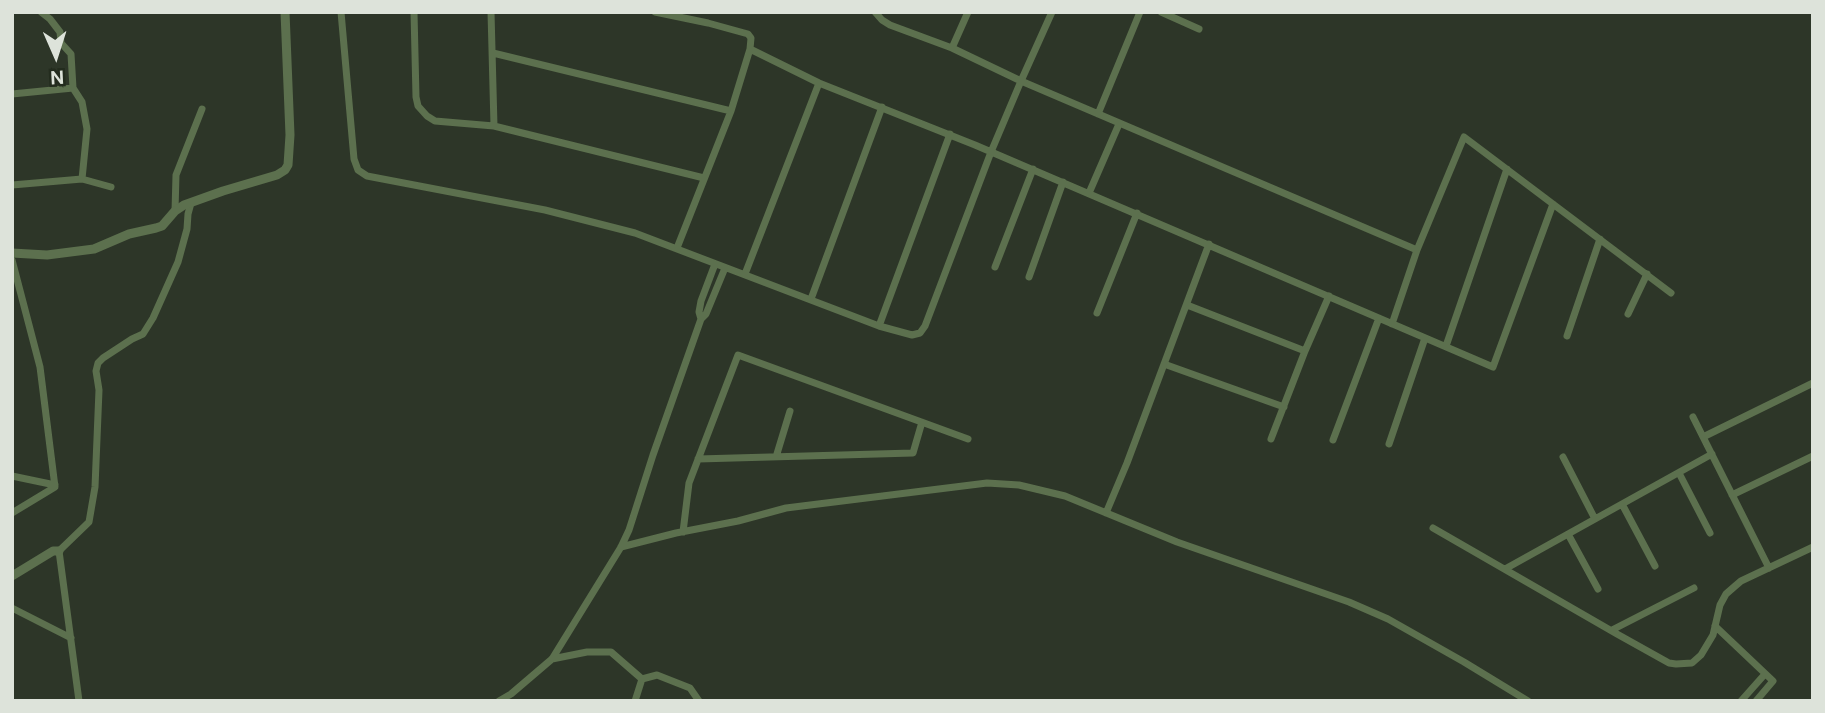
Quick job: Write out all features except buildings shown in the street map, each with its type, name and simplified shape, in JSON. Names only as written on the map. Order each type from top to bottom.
[{"type":"street","points":[[41,12],[60,32],[61,43],[71,54],[73,88],[82,102],[87,129],[82,179]]},
{"type":"street","points":[[12,253],[47,256],[94,249],[129,234],[156,229],[175,211],[191,202],[277,175],[288,165],[290,135],[285,12]]},
{"type":"street","points":[[341,12],[354,159],[358,170],[367,176],[545,210],[635,233],[879,326],[912,335],[920,333],[925,326],[991,152],[1052,12]]},
{"type":"street","points":[[414,12],[416,97],[418,106],[435,121],[494,126],[704,178]]},
{"type":"street","points":[[494,126],[491,14],[501,12]]},
{"type":"street","points":[[655,12],[708,23],[751,37],[750,49],[731,111],[677,248]]},
{"type":"street","points":[[875,12],[881,20],[890,25],[952,48],[1119,124],[1417,250]]},
{"type":"street","points":[[952,48],[968,12]]},
{"type":"street","points":[[1098,114],[1140,12]]},
{"type":"street","points":[[1161,12],[1199,29]]},
{"type":"street","points":[[750,49],[820,83],[1033,169],[1493,367],[1553,204]]},
{"type":"street","points":[[493,53],[731,111]]},
{"type":"street","points":[[745,274],[820,83]]},
{"type":"street","points":[[12,94],[73,88]]},
{"type":"street","points":[[811,299],[883,107]]},
{"type":"street","points":[[175,211],[176,175],[202,109]]},
{"type":"street","points":[[1089,193],[1119,124]]},
{"type":"street","points":[[879,326],[950,134]]},
{"type":"street","points":[[1392,324],[1417,250],[1464,137],[1671,293]]},
{"type":"street","points":[[995,267],[1033,169]]},
{"type":"street","points":[[1446,346],[1507,169]]},
{"type":"street","points":[[12,185],[82,179],[111,187]]},
{"type":"street","points":[[1029,277],[1063,182]]},
{"type":"street","points":[[12,576],[53,551],[59,551],[89,522],[95,487],[98,363],[143,334],[153,318],[178,262],[191,202]]},
{"type":"street","points":[[1097,313],[1137,214]]},
{"type":"street","points":[[1567,336],[1600,239]]},
{"type":"street","points":[[1106,513],[1209,244]]},
{"type":"street","points":[[12,260],[40,367],[55,485],[12,513]]},
{"type":"street","points":[[701,319],[701,301],[715,264]]},
{"type":"street","points":[[499,701],[552,659],[621,547],[701,319],[706,314],[725,268]]},
{"type":"street","points":[[1628,314],[1647,274]]},
{"type":"street","points":[[1271,439],[1329,296]]},
{"type":"street","points":[[1186,305],[1305,351]]},
{"type":"street","points":[[1333,440],[1379,318]]},
{"type":"street","points":[[1389,444],[1425,338]]},
{"type":"street","points":[[683,532],[689,483],[738,355],[968,439]]},
{"type":"street","points":[[1164,364],[1284,407]]},
{"type":"street","points":[[1703,438],[1813,383]]},
{"type":"street","points":[[776,457],[790,411]]},
{"type":"street","points":[[1693,417],[1769,568]]},
{"type":"street","points":[[698,460],[914,453],[922,422]]},
{"type":"street","points":[[1505,569],[1712,454]]},
{"type":"street","points":[[1732,495],[1813,456]]},
{"type":"street","points":[[1563,457],[1595,519]]},
{"type":"street","points":[[1679,473],[1710,533]]},
{"type":"street","points":[[12,476],[55,485]]},
{"type":"street","points":[[621,547],[786,508],[987,483],[1019,485],[1065,496],[1177,542],[1349,602],[1388,619],[1528,701]]},
{"type":"street","points":[[1622,504],[1655,566]]},
{"type":"street","points":[[1433,527],[1669,663],[1685,664],[1692,663],[1701,655],[1713,635],[1720,605],[1726,594],[1741,581],[1813,547]]},
{"type":"street","points":[[1568,534],[1598,589]]},
{"type":"street","points":[[59,551],[79,701]]},
{"type":"street","points":[[1612,630],[1694,588]]},
{"type":"street","points":[[12,608],[71,638]]},
{"type":"street","points":[[1715,626],[1773,681],[1756,701]]},
{"type":"street","points":[[552,659],[587,652],[611,652],[642,679]]},
{"type":"street","points":[[1741,701],[1765,674]]},
{"type":"street","points":[[642,679],[657,675],[690,688],[699,701]]},
{"type":"street","points":[[635,701],[642,679]]}]
